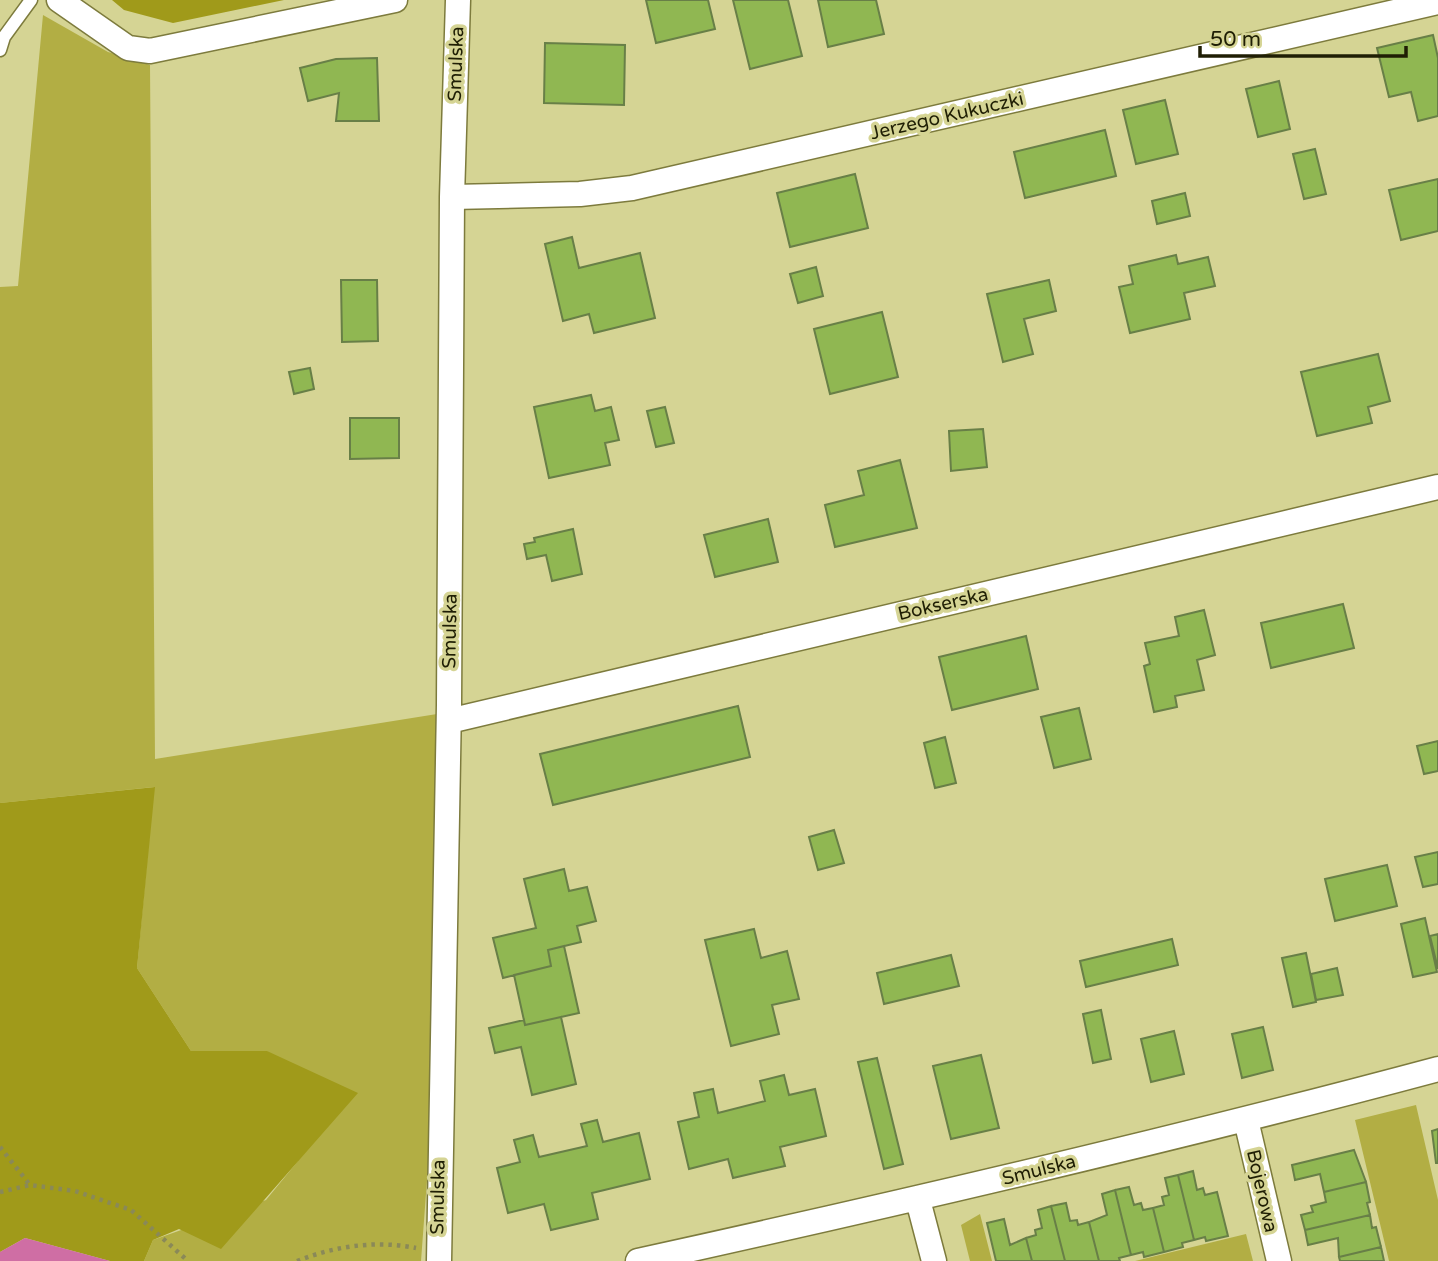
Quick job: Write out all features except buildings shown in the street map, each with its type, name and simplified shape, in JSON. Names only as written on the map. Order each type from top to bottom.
[{"type":"street","points":[[59,0],[128,48],[150,51],[394,0]]},
{"type":"street","name":"Smulska","points":[[438,1256],[449,721],[452,197],[458,0]]},
{"type":"street","name":"Jerzego Kukuczki","points":[[452,197],[580,194],[632,188],[1438,2]]},
{"type":"street","name":"Bokserska","points":[[449,721],[1438,487]]},
{"type":"street","name":"Smulska","points":[[638,1261],[918,1200],[1246,1120],[1438,1069]]},
{"type":"street","name":"Bojerowa","points":[[1246,1120],[1279,1261]]},
{"type":"street","points":[[918,1200],[934,1261]]},
{"type":"lane","points":[[0,50],[5,37],[31,0]]},
{"type":"path","points":[[0,1147],[30,1185]]},
{"type":"path","points":[[0,1192],[30,1185],[75,1191],[131,1210],[188,1261]]},
{"type":"path","points":[[297,1261],[347,1246],[397,1244],[438,1256]]},
{"type":"shaded area","points":[[112,0],[284,0],[173,23],[124,10]]},
{"type":"shaded area","points":[[43,15],[108,52],[150,65],[155,759],[437,714],[431,1126],[421,1261],[144,1261],[153,1240],[266,1200],[298,1161],[267,1051],[191,1051],[137,968],[154,787],[0,803],[0,287],[18,286]]},
{"type":"shaded area","points":[[155,787],[137,968],[191,1051],[267,1051],[358,1093],[221,1249],[179,1229],[153,1240],[144,1261],[110,1261],[25,1238],[0,1252],[0,803]]},
{"type":"shaded area","points":[[1416,1105],[1438,1200],[1438,1261],[1389,1261],[1355,1120]]},
{"type":"shaded area","points":[[980,1214],[992,1261],[970,1261],[961,1225]]},
{"type":"shaded area","points":[[1246,1234],[1253,1261],[1135,1261]]},
{"type":"shaded area","points":[[25,1238],[110,1261],[0,1261],[0,1252]]}]
